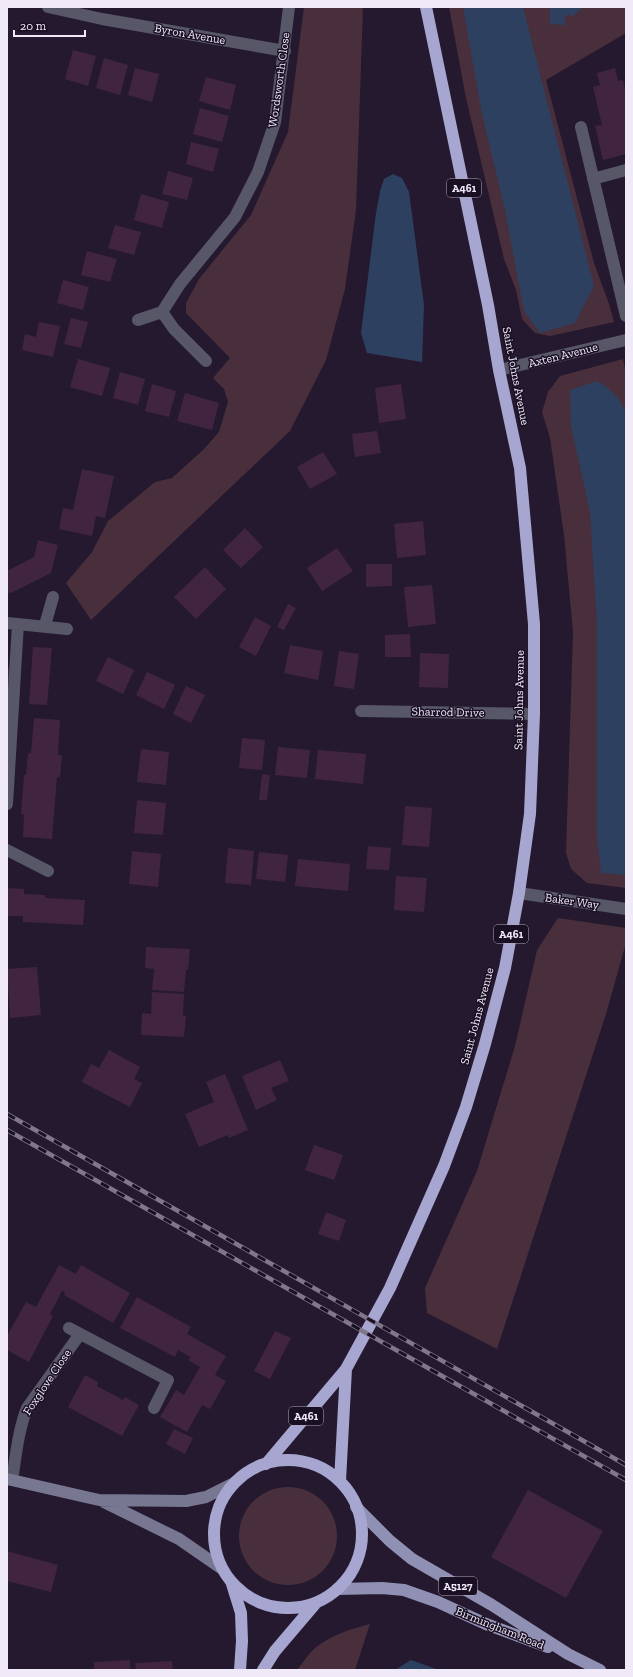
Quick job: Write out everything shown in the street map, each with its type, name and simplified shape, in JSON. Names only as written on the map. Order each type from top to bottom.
[{"type":"highway","name":"Saint Johns Avenue","points":[[266,1464],[346,1369],[390,1288],[444,1166],[463,1114],[485,1044],[505,968],[519,893],[530,814],[534,714],[534,624],[520,468],[499,370],[488,305],[426,7]]},
{"type":"highway","name":"Saint Johns Avenue","points":[[340,1482],[346,1369]]},
{"type":"highway","points":[[240,1670],[242,1641],[241,1613],[232,1584],[222,1568],[214,1539],[218,1509],[234,1483],[249,1471],[266,1464],[284,1460],[303,1462],[323,1469],[340,1482],[352,1496],[362,1530],[357,1562],[338,1589],[315,1604],[275,1651],[263,1670]]},
{"type":"highway","points":[[232,1584],[250,1598],[270,1607],[293,1608],[315,1604]]},
{"type":"main road","name":"Birmingham Road","points":[[356,1507],[390,1541],[412,1560],[492,1605],[568,1654],[600,1670]]},
{"type":"main road","name":"Birmingham Road","points":[[338,1589],[382,1588],[404,1590],[438,1602],[486,1624],[568,1654]]},
{"type":"street","name":"Byron Avenue","points":[[48,7],[102,19],[285,51]]},
{"type":"street","name":"Wordsworth Close","points":[[162,312],[180,284],[236,217],[258,172],[275,122],[285,51],[289,7]]},
{"type":"street","points":[[581,127],[626,316]]},
{"type":"street","points":[[593,179],[626,170]]},
{"type":"street","points":[[138,320],[162,312],[174,329],[206,361]]},
{"type":"street","name":"Axten Avenue","points":[[499,370],[626,340]]},
{"type":"street","points":[[44,626],[53,596]]},
{"type":"street","points":[[7,804],[13,623],[67,628]]},
{"type":"street","name":"Sharrod Drive","points":[[362,711],[534,714]]},
{"type":"street","points":[[7,850],[48,871]]},
{"type":"street","name":"Baker Way","points":[[519,893],[626,909]]},
{"type":"street","points":[[69,1328],[168,1380],[154,1408]]},
{"type":"street","name":"Foxglove Close","points":[[10,1480],[22,1419],[27,1408],[80,1334]]},
{"type":"street","points":[[10,1480],[99,1500],[186,1501],[206,1497],[234,1483]]},
{"type":"street","points":[[99,1500],[179,1539],[222,1568]]},
{"type":"shaded area","points":[[304,7],[363,7],[356,210],[345,289],[326,360],[290,431],[91,620],[66,583],[92,552],[108,521],[155,482],[172,478],[204,449],[219,432],[228,402],[224,389],[213,378],[230,358],[186,313],[186,303],[199,279],[251,215],[288,132]]},
{"type":"shaded area","points":[[449,7],[626,7],[626,33],[546,80],[594,263],[614,322],[550,336],[535,333],[522,319],[516,290],[504,259],[466,98]]},
{"type":"shaded area","points":[[623,359],[626,374],[626,888],[587,883],[571,869],[566,853],[573,632],[564,535],[550,438],[542,412],[548,392],[560,376]]},
{"type":"shaded area","points":[[558,918],[626,928],[626,943],[606,1014],[497,1349],[427,1313],[425,1288],[477,1171],[515,1046],[537,950]]},
{"type":"shaded area","points":[[288,1487],[307,1490],[323,1501],[334,1517],[337,1536],[334,1555],[323,1571],[307,1582],[288,1585],[269,1582],[253,1571],[242,1555],[239,1536],[242,1517],[253,1501],[269,1490]]},
{"type":"shaded area","points":[[370,1624],[355,1670],[297,1670],[310,1653],[321,1643],[341,1633]]},
{"type":"water","points":[[463,7],[523,7],[594,286],[575,323],[540,333],[524,311],[505,210],[482,114]]},
{"type":"water","points":[[550,7],[583,7],[573,16],[565,15],[565,25],[550,24]]},
{"type":"water","points":[[393,174],[402,178],[409,192],[424,305],[422,362],[367,353],[361,333],[380,191],[384,179]]},
{"type":"water","points":[[597,381],[607,387],[614,394],[626,413],[626,875],[601,873],[597,836],[597,622],[590,512],[571,426],[570,390]]},
{"type":"water","points":[[411,1660],[439,1670],[395,1670]]},
{"type":"building","points":[[73,50],[96,56],[88,86],[65,79]]},
{"type":"building","points":[[104,58],[128,65],[120,95],[96,88]]},
{"type":"building","points":[[135,68],[159,74],[152,102],[128,95]]},
{"type":"building","points":[[615,68],[618,81],[623,80],[626,94],[626,154],[603,160],[595,126],[602,125],[593,87],[600,85],[597,73]]},
{"type":"building","points":[[206,77],[236,85],[230,110],[199,101]]},
{"type":"building","points":[[200,108],[229,116],[222,142],[193,134]]},
{"type":"building","points":[[191,142],[219,149],[213,172],[186,164]]},
{"type":"building","points":[[168,171],[193,178],[187,200],[162,194]]},
{"type":"building","points":[[141,194],[169,202],[162,228],[134,220]]},
{"type":"building","points":[[115,225],[141,232],[134,255],[108,248]]},
{"type":"building","points":[[87,251],[117,259],[110,282],[81,275]]},
{"type":"building","points":[[63,280],[89,287],[83,310],[57,303]]},
{"type":"building","points":[[71,318],[88,322],[81,348],[64,344]]},
{"type":"building","points":[[39,322],[60,326],[53,357],[22,350],[25,334],[36,337]]},
{"type":"building","points":[[78,359],[110,368],[102,396],[70,387]]},
{"type":"building","points":[[120,372],[145,379],[138,405],[113,398]]},
{"type":"building","points":[[152,384],[176,391],[169,417],[145,411]]},
{"type":"building","points":[[401,384],[406,419],[379,423],[375,388]]},
{"type":"building","points":[[185,393],[219,403],[212,430],[177,421]]},
{"type":"building","points":[[377,431],[381,453],[355,457],[352,434]]},
{"type":"building","points":[[323,452],[337,474],[310,489],[297,467]]},
{"type":"building","points":[[82,469],[114,476],[105,518],[96,516],[92,536],[59,529],[63,508],[73,510]]},
{"type":"building","points":[[423,521],[426,555],[397,558],[394,524]]},
{"type":"building","points":[[245,528],[263,547],[241,568],[223,550]]},
{"type":"building","points":[[38,540],[58,545],[51,573],[11,593],[7,592],[7,570],[34,557]]},
{"type":"building","points":[[337,548],[353,571],[322,591],[307,568]]},
{"type":"building","points":[[366,564],[392,564],[392,586],[366,587]]},
{"type":"building","points":[[205,567],[226,589],[196,619],[174,597]]},
{"type":"building","points":[[432,585],[436,624],[408,627],[404,587]]},
{"type":"building","points":[[288,604],[296,608],[284,630],[277,627]]},
{"type":"building","points":[[255,617],[271,626],[256,656],[239,647]]},
{"type":"building","points":[[410,634],[411,657],[385,657],[385,635]]},
{"type":"building","points":[[290,645],[323,651],[318,680],[284,673]]},
{"type":"building","points":[[33,647],[52,648],[47,705],[29,704]]},
{"type":"building","points":[[339,651],[359,654],[354,689],[334,686]]},
{"type":"building","points":[[420,653],[449,654],[448,688],[419,687]]},
{"type":"building","points":[[108,657],[134,670],[123,694],[96,681]]},
{"type":"building","points":[[7,668],[11,668],[9,702],[7,701]]},
{"type":"building","points":[[147,672],[175,685],[164,709],[136,695]]},
{"type":"building","points":[[186,686],[205,695],[191,723],[173,714]]},
{"type":"building","points":[[34,718],[60,720],[58,755],[62,755],[60,777],[57,777],[52,839],[23,837],[24,815],[21,814],[24,775],[26,775],[28,753],[31,753]]},
{"type":"building","points":[[242,738],[265,740],[262,770],[239,768]]},
{"type":"building","points":[[278,747],[310,750],[307,778],[275,775]]},
{"type":"building","points":[[141,749],[169,752],[166,785],[137,782]]},
{"type":"building","points":[[318,750],[366,754],[363,784],[315,779]]},
{"type":"building","points":[[262,774],[270,775],[267,800],[259,800]]},
{"type":"building","points":[[137,800],[166,803],[163,835],[134,833]]},
{"type":"building","points":[[405,806],[432,808],[429,847],[402,845]]},
{"type":"building","points":[[368,846],[391,848],[389,870],[366,869]]},
{"type":"building","points":[[228,848],[254,851],[251,885],[225,883]]},
{"type":"building","points":[[132,851],[161,854],[158,887],[129,884]]},
{"type":"building","points":[[259,852],[288,855],[285,882],[256,879]]},
{"type":"building","points":[[298,859],[350,864],[348,891],[295,886]]},
{"type":"building","points":[[396,876],[427,878],[424,912],[394,910]]},
{"type":"building","points":[[7,888],[24,889],[24,894],[45,895],[45,898],[85,900],[83,925],[23,922],[23,916],[7,916]]},
{"type":"building","points":[[146,947],[190,949],[184,992],[152,990],[154,969],[145,968]]},
{"type":"building","points":[[37,967],[41,1015],[10,1018],[7,969]]},
{"type":"building","points":[[152,992],[184,994],[183,1016],[186,1016],[184,1037],[141,1035],[142,1013],[151,1014]]},
{"type":"building","points":[[109,1050],[140,1067],[134,1079],[142,1083],[130,1107],[82,1082],[91,1064],[99,1068]]},
{"type":"building","points":[[280,1060],[289,1081],[271,1088],[277,1100],[256,1110],[242,1076]]},
{"type":"building","points":[[225,1074],[248,1130],[229,1138],[228,1135],[199,1147],[185,1114],[214,1102],[206,1082]]},
{"type":"building","points":[[314,1145],[343,1155],[334,1180],[305,1170]]},
{"type":"building","points":[[326,1212],[346,1220],[339,1241],[318,1234]]},
{"type":"building","points":[[59,1265],[76,1274],[81,1265],[130,1293],[113,1323],[64,1295],[65,1292],[62,1291],[50,1314],[53,1316],[29,1362],[7,1350],[7,1336],[26,1302],[36,1307]]},
{"type":"building","points":[[137,1297],[191,1327],[187,1334],[226,1356],[215,1375],[226,1381],[210,1409],[202,1405],[187,1432],[160,1417],[176,1390],[184,1395],[200,1367],[188,1360],[191,1357],[178,1350],[175,1357],[120,1328]]},
{"type":"building","points":[[275,1331],[291,1338],[270,1379],[254,1371]]},
{"type":"building","points":[[85,1375],[98,1382],[97,1386],[123,1400],[125,1397],[139,1405],[122,1436],[68,1407]]},
{"type":"building","points":[[174,1429],[193,1438],[185,1454],[166,1444]]},
{"type":"building","points":[[528,1490],[603,1531],[566,1598],[491,1557]]},
{"type":"building","points":[[7,1551],[58,1565],[51,1592],[7,1581]]},
{"type":"building","points":[[130,1660],[130,1670],[94,1670],[94,1662]]},
{"type":"building","points":[[172,1661],[173,1670],[136,1670],[135,1663]]},
{"type":"railway","points":[[7,1114],[626,1465]]},
{"type":"railway","points":[[7,1130],[626,1480]]}]
